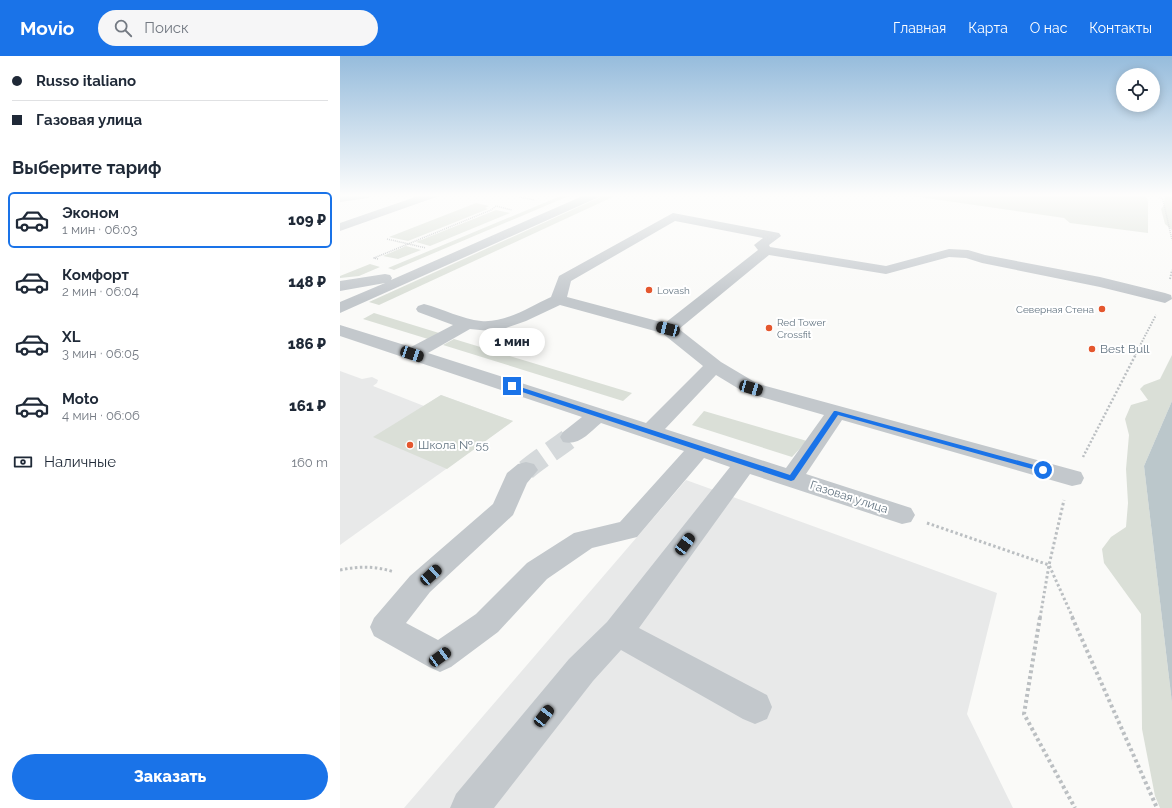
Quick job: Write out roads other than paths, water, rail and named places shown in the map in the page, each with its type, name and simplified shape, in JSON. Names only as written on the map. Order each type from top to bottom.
[{"type":"street","points":[[340,308],[390,281],[502,230]]},
{"type":"street","points":[[340,298],[359,290],[390,281],[511,230]]},
{"type":"street","points":[[558,300],[564,279],[650,230]]},
{"type":"street","points":[[743,230],[774,236],[761,245],[766,250],[886,270],[948,253],[968,254],[982,259],[1100,282],[1165,298]]},
{"type":"street","points":[[668,329],[766,250]]},
{"type":"street","points":[[340,286],[390,281]]},
{"type":"street","points":[[340,293],[359,290]]},
{"type":"street","points":[[424,309],[481,326],[511,321],[558,300],[668,329],[714,366],[751,388],[1072,478]]},
{"type":"street","points":[[412,354],[469,323]]},
{"type":"street","name":"Газовая улица","points":[[340,330],[902,515]]},
{"type":"street","points":[[650,432],[714,366]]},
{"type":"street","points":[[791,478],[836,413]]},
{"type":"street","points":[[571,437],[598,414]]},
{"type":"street","points":[[526,470],[516,479],[504,509],[420,584],[385,627],[440,657],[487,623],[537,571],[584,540],[628,530],[700,448]]},
{"type":"street","points":[[470,808],[581,670],[618,632],[746,463]]},
{"type":"street","points":[[618,632],[755,707]]},
{"type":"tunnel","points":[[526,470],[571,437]]},
{"type":"place","name":"Lovash","points":[[649,290]]},
{"type":"place","name":"Северная Стена","points":[[1102,309]]},
{"type":"place","name":"Red Tower Crossfit","points":[[769,328]]},
{"type":"place","name":"Best Bull","points":[[1092,349]]},
{"type":"place","name":"Школа № 55","points":[[410,445]]}]
